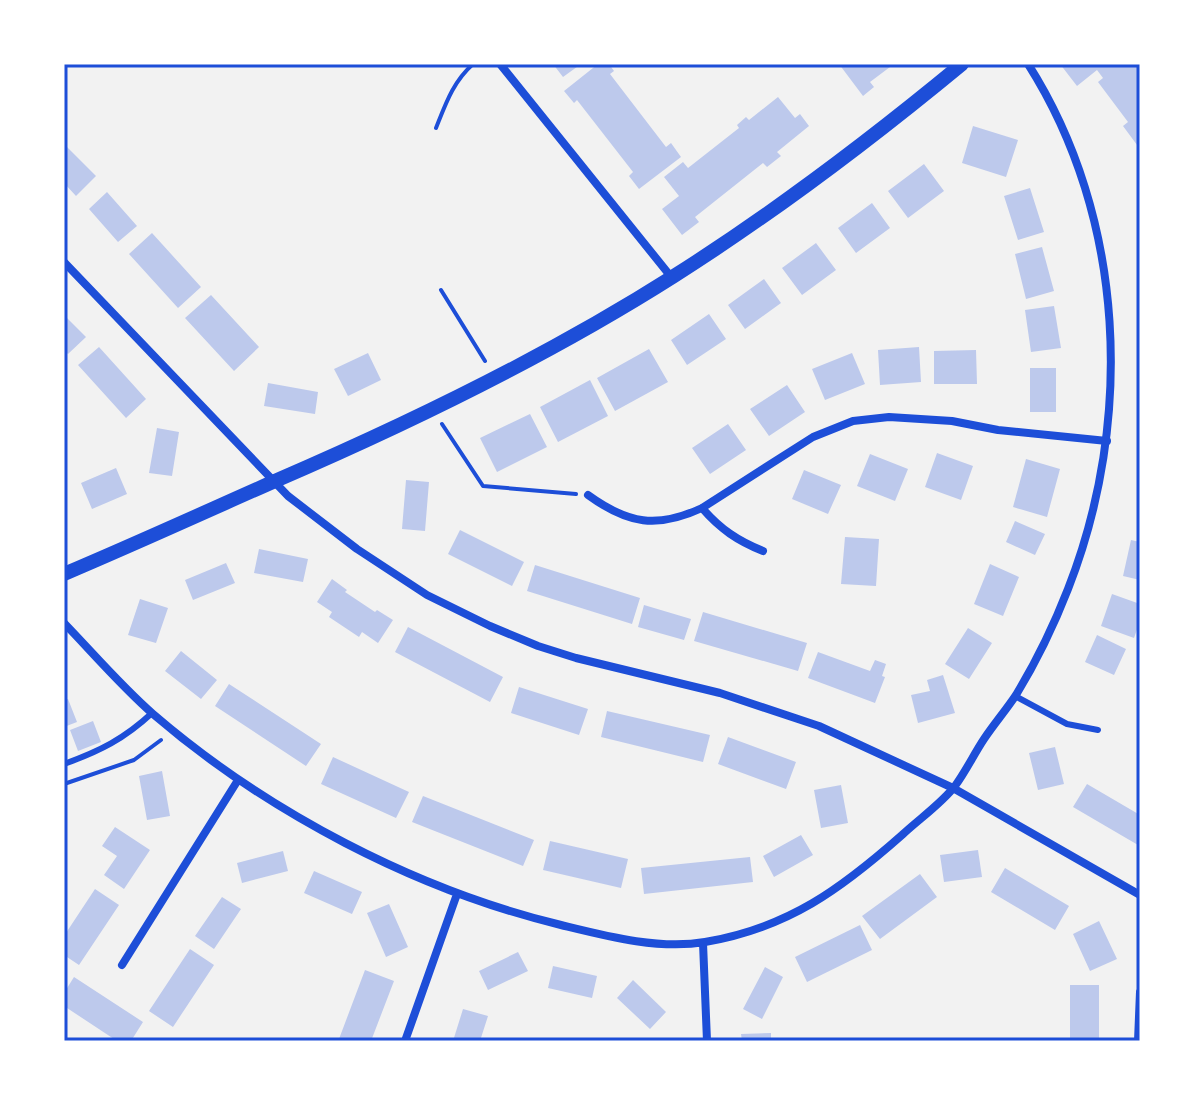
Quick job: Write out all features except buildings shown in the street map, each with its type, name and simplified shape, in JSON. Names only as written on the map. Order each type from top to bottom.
[{"type":"street","points":[[500,64],[672,278]]},
{"type":"street","points":[[64,574],[170,530],[432,409],[672,278],[848,157],[962,64]]},
{"type":"street","points":[[64,623],[152,713],[238,780],[342,839],[457,894],[587,932],[641,940],[703,943],[757,929],[812,906],[863,869],[953,788],[1015,696],[1069,587],[1090,523],[1107,441],[1111,383],[1110,321],[1101,251],[1070,146],[1045,90],[1028,64]]},
{"type":"street","points":[[64,262],[274,482],[330,530],[427,595],[490,626],[576,658],[720,693],[772,709],[856,742],[953,788],[1140,895]]},
{"type":"street","points":[[588,495],[609,510],[638,520],[661,522],[702,508],[813,437],[853,421],[889,417],[952,421],[998,430],[1107,441]]},
{"type":"street","points":[[702,508],[718,526],[738,541],[763,551]]},
{"type":"street","points":[[122,965],[238,780]]},
{"type":"street","points":[[405,1041],[457,894]]},
{"type":"street","points":[[703,943],[707,1041]]},
{"type":"street","points":[[1138,1041],[1140,992]]},
{"type":"lane","points":[[1015,696],[1067,724],[1098,730]]},
{"type":"lane","points":[[64,764],[107,748],[152,713]]},
{"type":"path","points":[[436,128],[451,89],[473,64]]},
{"type":"path","points":[[441,290],[494,377]]},
{"type":"path","points":[[432,409],[483,486],[588,495]]},
{"type":"path","points":[[64,784],[134,760],[161,740]]}]
